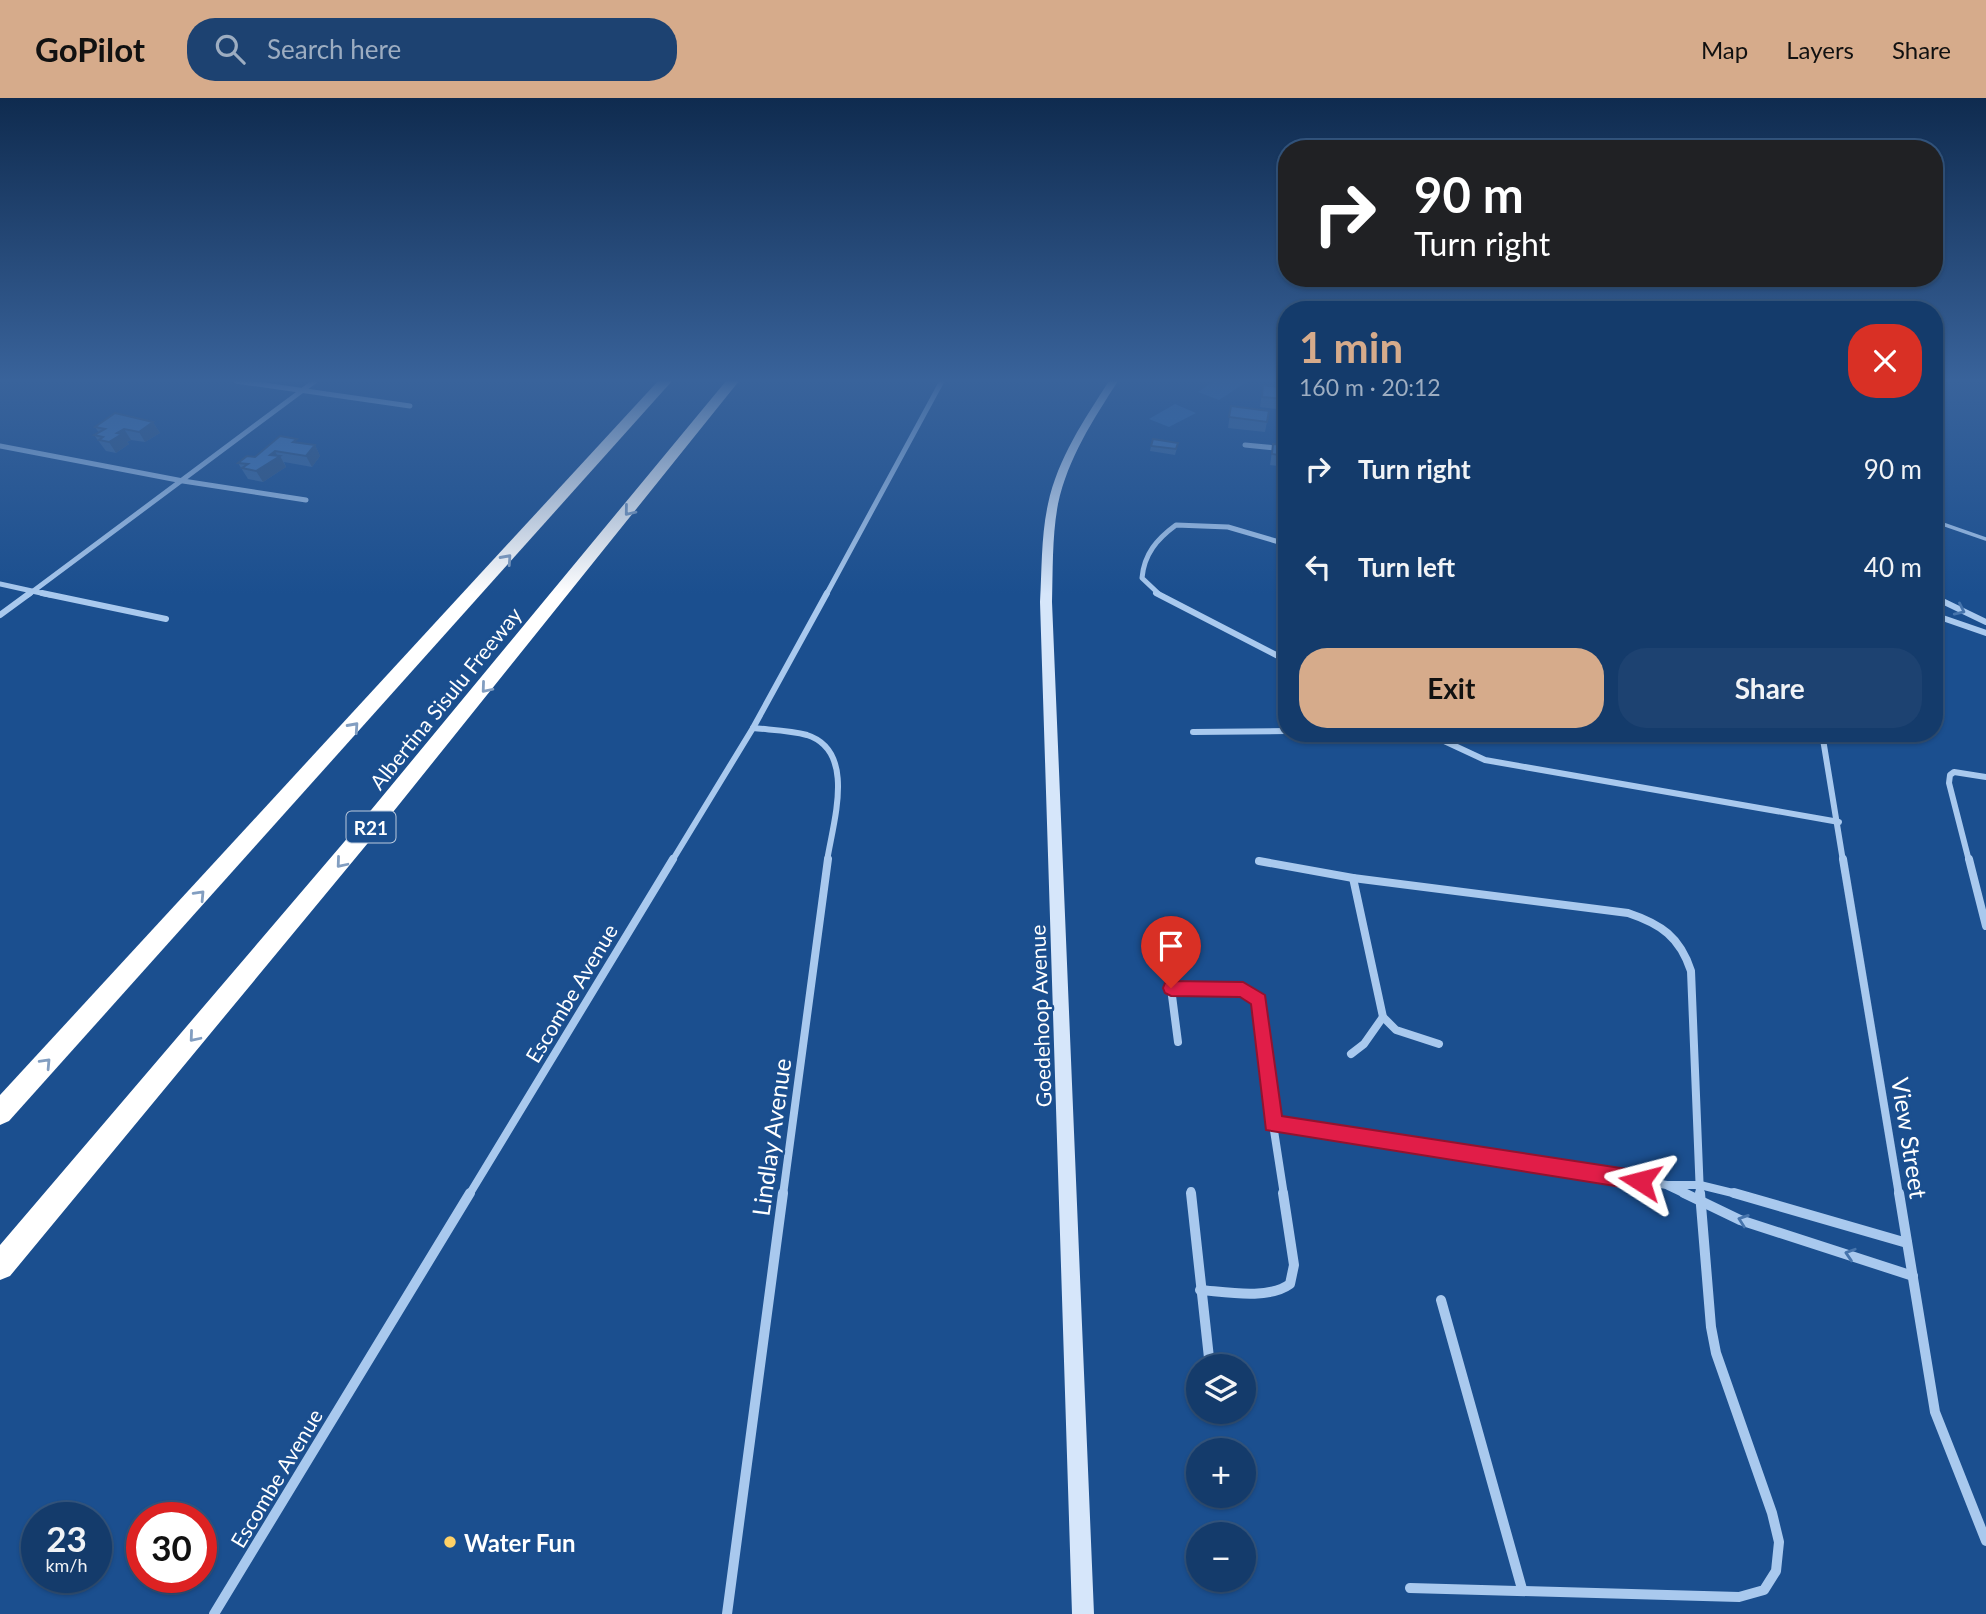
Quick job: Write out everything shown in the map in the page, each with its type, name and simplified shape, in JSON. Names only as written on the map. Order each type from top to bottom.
[{"type":"highway","name":"Albertina Sisulu Freeway","points":[[0,1113],[602,452]]},
{"type":"highway","name":"Albertina Sisulu Freeway","points":[[0,1266],[522,645],[677,452]]},
{"type":"main road","name":"Goedehoop Avenue","points":[[1071,452],[1053,506],[1046,602],[1083,1614]]},
{"type":"street","points":[[30,452],[183,481],[306,500]]},
{"type":"street","points":[[0,615],[222,452]]},
{"type":"street","name":"Escombe Avenue","points":[[214,1614],[753,728],[904,452]]},
{"type":"street","points":[[1278,542],[1227,527],[1176,525],[1157,540],[1146,557],[1142,578],[1153,591],[1278,656]]},
{"type":"street","points":[[0,584],[166,619]]},
{"type":"street","points":[[1943,601],[1986,622]]},
{"type":"street","points":[[1943,618],[1986,634]]},
{"type":"street","name":"Lindlay Avenue","points":[[727,1614],[839,773],[833,751],[811,736],[753,728]]},
{"type":"street","points":[[1193,732],[1278,731]]},
{"type":"street","points":[[1446,742],[1485,760],[1839,822]]},
{"type":"street","name":"View Street","points":[[1824,742],[1935,1412],[1986,1541]]},
{"type":"street","points":[[1986,777],[1954,772],[1950,775],[1949,783],[1986,926]]},
{"type":"street","points":[[1259,861],[1353,878],[1628,913],[1656,922],[1679,939],[1691,971],[1700,1185],[1709,1308],[1716,1353],[1772,1513],[1779,1542],[1776,1571],[1764,1590],[1739,1597],[1410,1588]]},
{"type":"street","points":[[1353,878],[1383,1017],[1396,1030],[1439,1044]]},
{"type":"street","points":[[1167,951],[1178,1042]]},
{"type":"street","points":[[1171,988],[1243,989],[1259,1000],[1273,1124],[1294,1265],[1290,1285],[1273,1291],[1200,1290]]},
{"type":"street","points":[[1351,1054],[1364,1044],[1383,1017]]},
{"type":"street","points":[[1273,1124],[1667,1185],[1700,1185],[1782,1205],[1908,1243]]},
{"type":"street","points":[[1667,1185],[1740,1220],[1913,1276]]},
{"type":"street","points":[[1191,1191],[1208,1354]]},
{"type":"street","points":[[1441,1300],[1522,1589]]},
{"type":"lane","points":[[1943,525],[1986,540]]},
{"type":"building","points":[[261,452],[274,452],[270,455],[280,456],[256,471],[242,468],[248,464],[238,463],[247,456],[255,457]]},
{"type":"building","points":[[280,452],[309,452],[306,456]]},
{"type":"place","name":"Water Fun","points":[[450,1542]]},
{"type":"route","points":[[1171,988],[1243,989],[1259,1000],[1273,1124],[1640,1181]]}]
